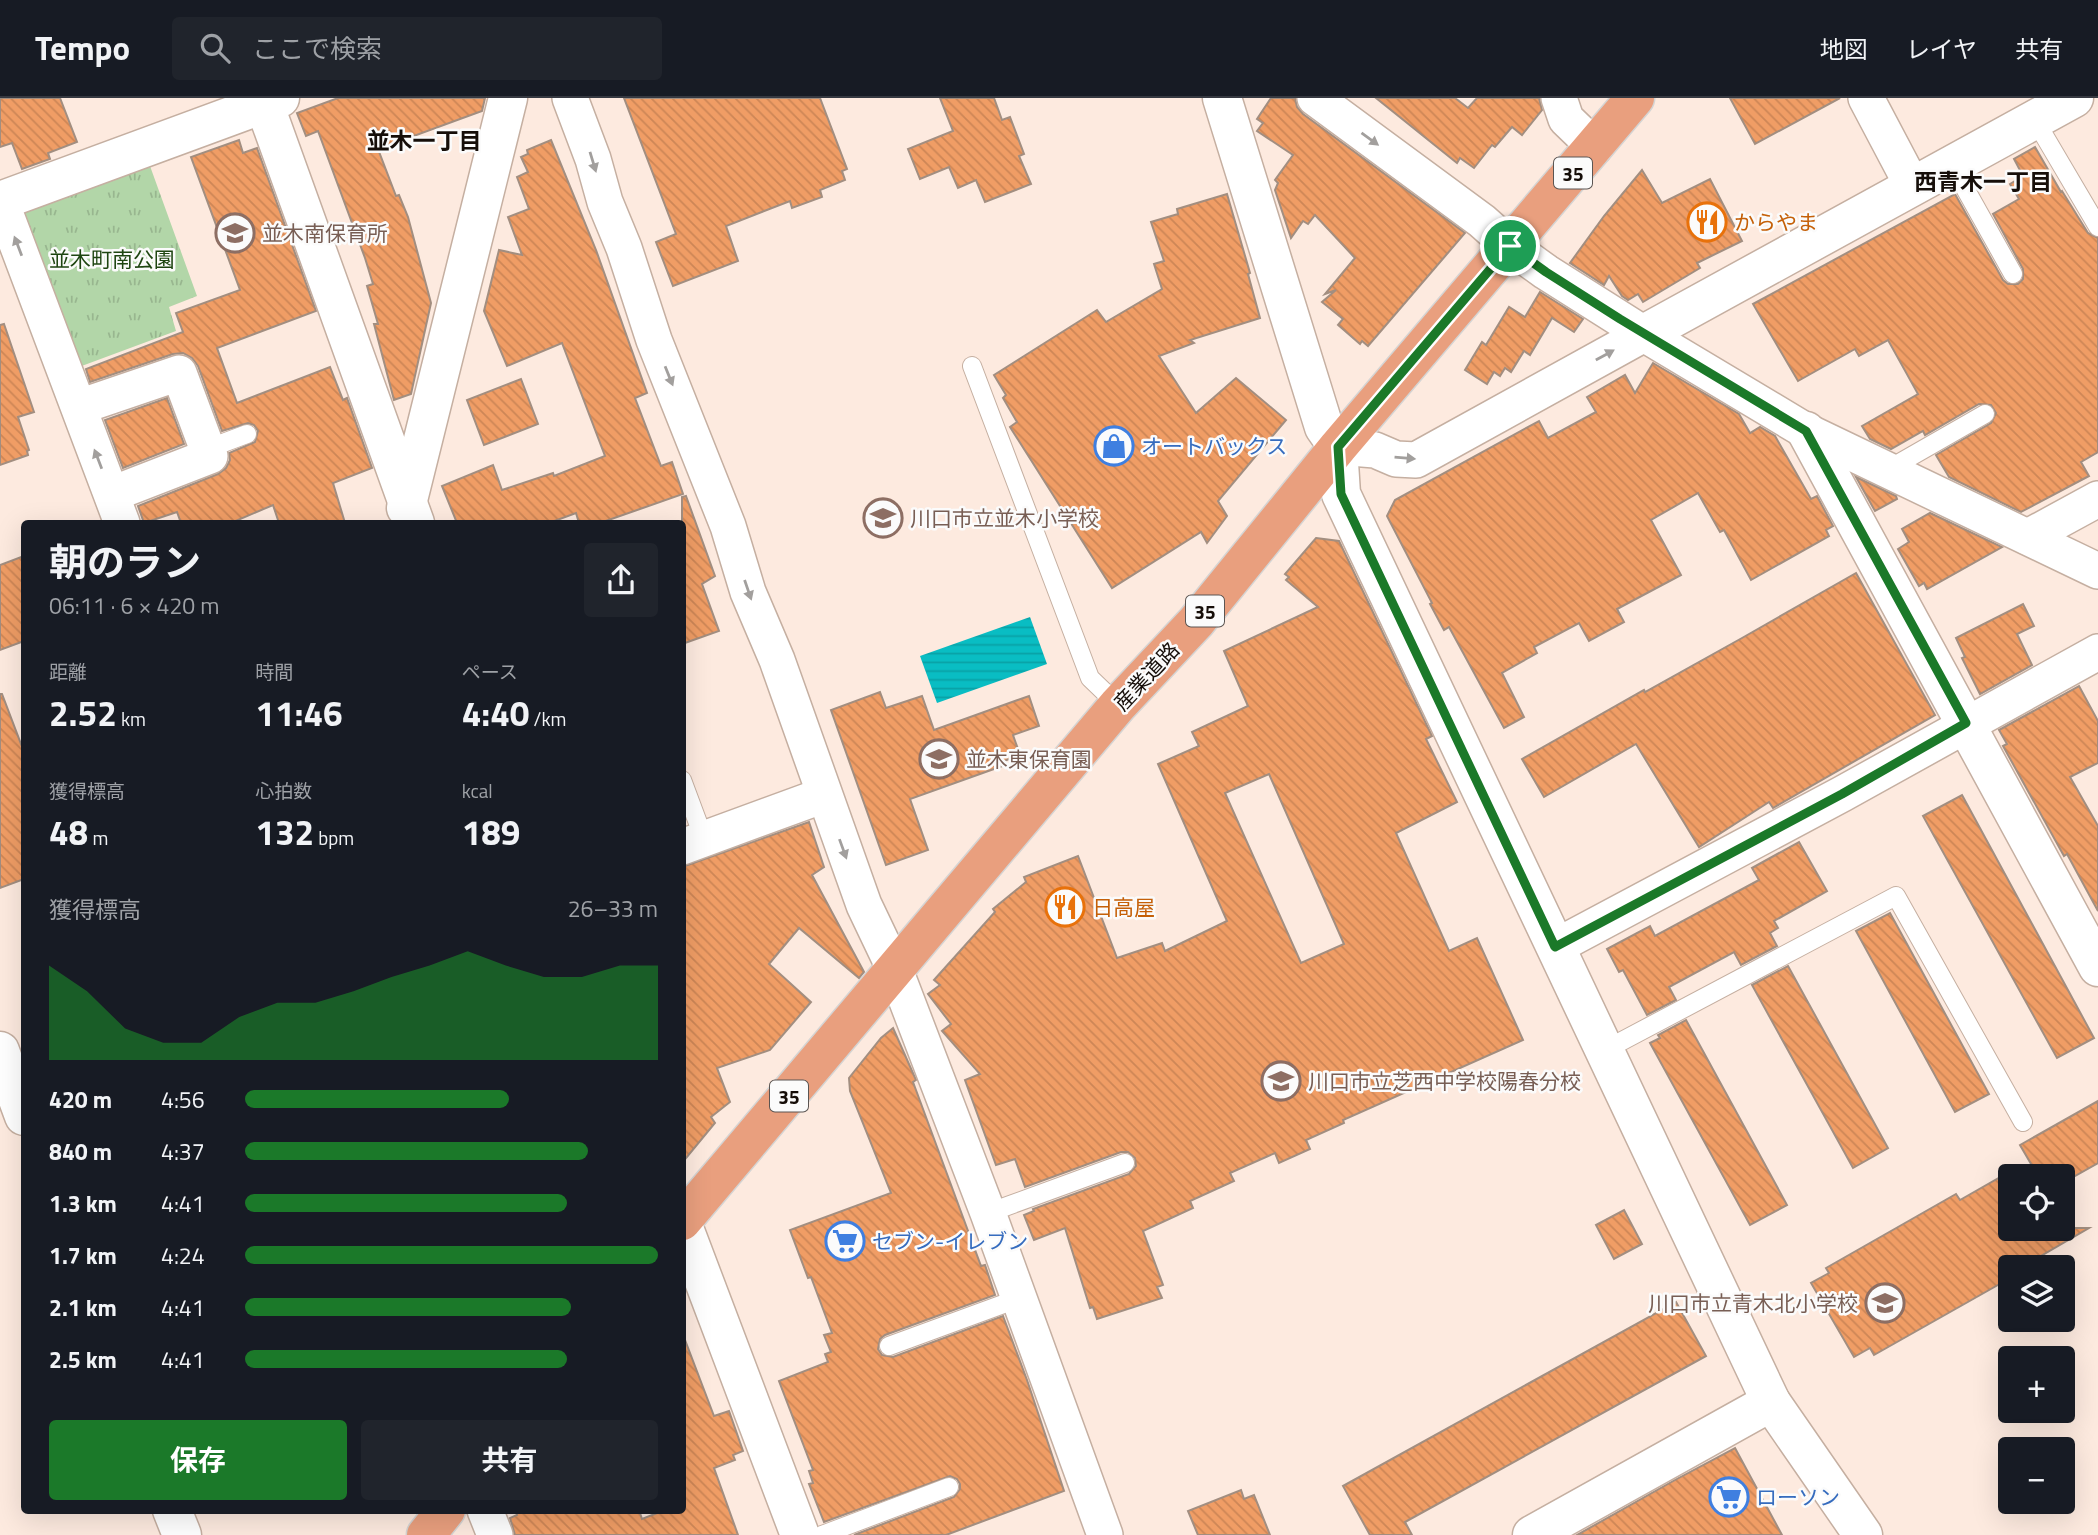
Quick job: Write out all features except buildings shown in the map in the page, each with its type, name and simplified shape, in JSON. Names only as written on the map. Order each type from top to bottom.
[{"type":"main road","name":"産業道路","points":[[686,1217],[1118,705],[1196,622],[1338,447],[1635,98]]},
{"type":"main road","points":[[426,1535],[443,1514]]},
{"type":"street","points":[[408,516],[508,98]]},
{"type":"street","points":[[570,98],[654,341],[728,526],[748,592],[777,660],[864,905],[895,970],[1020,1298],[1097,1533]]},
{"type":"street","points":[[1222,98],[1324,427],[1338,447],[1341,494],[1771,1402],[1863,1535]]},
{"type":"street","points":[[1315,98],[1482,221],[1510,246],[1546,272],[1644,334],[1806,431],[2098,571]]},
{"type":"street","points":[[1559,98],[1566,119],[1595,147]]},
{"type":"street","points":[[1866,98],[1913,187]]},
{"type":"street","points":[[1338,447],[1375,450],[1396,458],[1416,460],[2074,98]]},
{"type":"street","points":[[79,407],[179,373],[210,456],[117,509],[0,200],[269,100],[408,516]]},
{"type":"street","points":[[1806,431],[2098,967]]},
{"type":"street","points":[[2028,537],[2098,499]]},
{"type":"street","points":[[1555,947],[1842,794],[2098,652]]},
{"type":"street","points":[[693,843],[824,795]]},
{"type":"street","points":[[0,1051],[16,1101]]},
{"type":"street","points":[[686,1233],[800,1535]]},
{"type":"street","points":[[1532,1535],[1771,1402]]},
{"type":"street","points":[[174,1514],[182,1535]]},
{"type":"street","points":[[487,1514],[495,1535]]},
{"type":"lane","points":[[2035,120],[2098,227]]},
{"type":"lane","points":[[1952,165],[2013,274]]},
{"type":"lane","points":[[972,366],[1090,678],[1118,705]]},
{"type":"lane","points":[[1889,469],[1984,414]]},
{"type":"lane","points":[[208,449],[247,434]]},
{"type":"lane","points":[[686,803],[693,843]]},
{"type":"lane","points":[[1605,1050],[1896,896],[2023,1122]]},
{"type":"lane","points":[[988,1213],[1125,1163]]},
{"type":"lane","points":[[889,1346],[1020,1298]]},
{"type":"lane","points":[[822,1535],[948,1487]]},
{"type":"green space","name":"並木町南公園","points":[[150,166],[197,296],[169,307],[176,331],[79,367],[22,212]]},
{"type":"water","points":[[1030,617],[1047,664],[937,703],[920,656]]},
{"type":"place","name":"からやま","points":[[1707,222]]},
{"type":"place","name":"並木南保育所","points":[[235,233]]},
{"type":"place","name":"オートバックス","points":[[1114,446]]},
{"type":"place","name":"川口市立並木小学校","points":[[883,518]]},
{"type":"place","name":"並木東保育園","points":[[939,759]]},
{"type":"place","name":"日高屋","points":[[1065,907]]},
{"type":"place","name":"川口市立芝西中学校陽春分校","points":[[1281,1081]]},
{"type":"place","name":"セブン-イレブン","points":[[845,1241]]},
{"type":"place","name":"川口市立青木北小学校","points":[[1885,1303]]},
{"type":"place","name":"ローソン","points":[[1729,1497]]},
{"type":"district","name":"並木一丁目","points":[[424,140]]},
{"type":"district","name":"西青木一丁目","points":[[1983,181]]},
{"type":"route","points":[[1510,246],[1620,319],[1806,431],[1966,723],[1842,794],[1555,947],[1341,494],[1338,447],[1510,246]]}]
